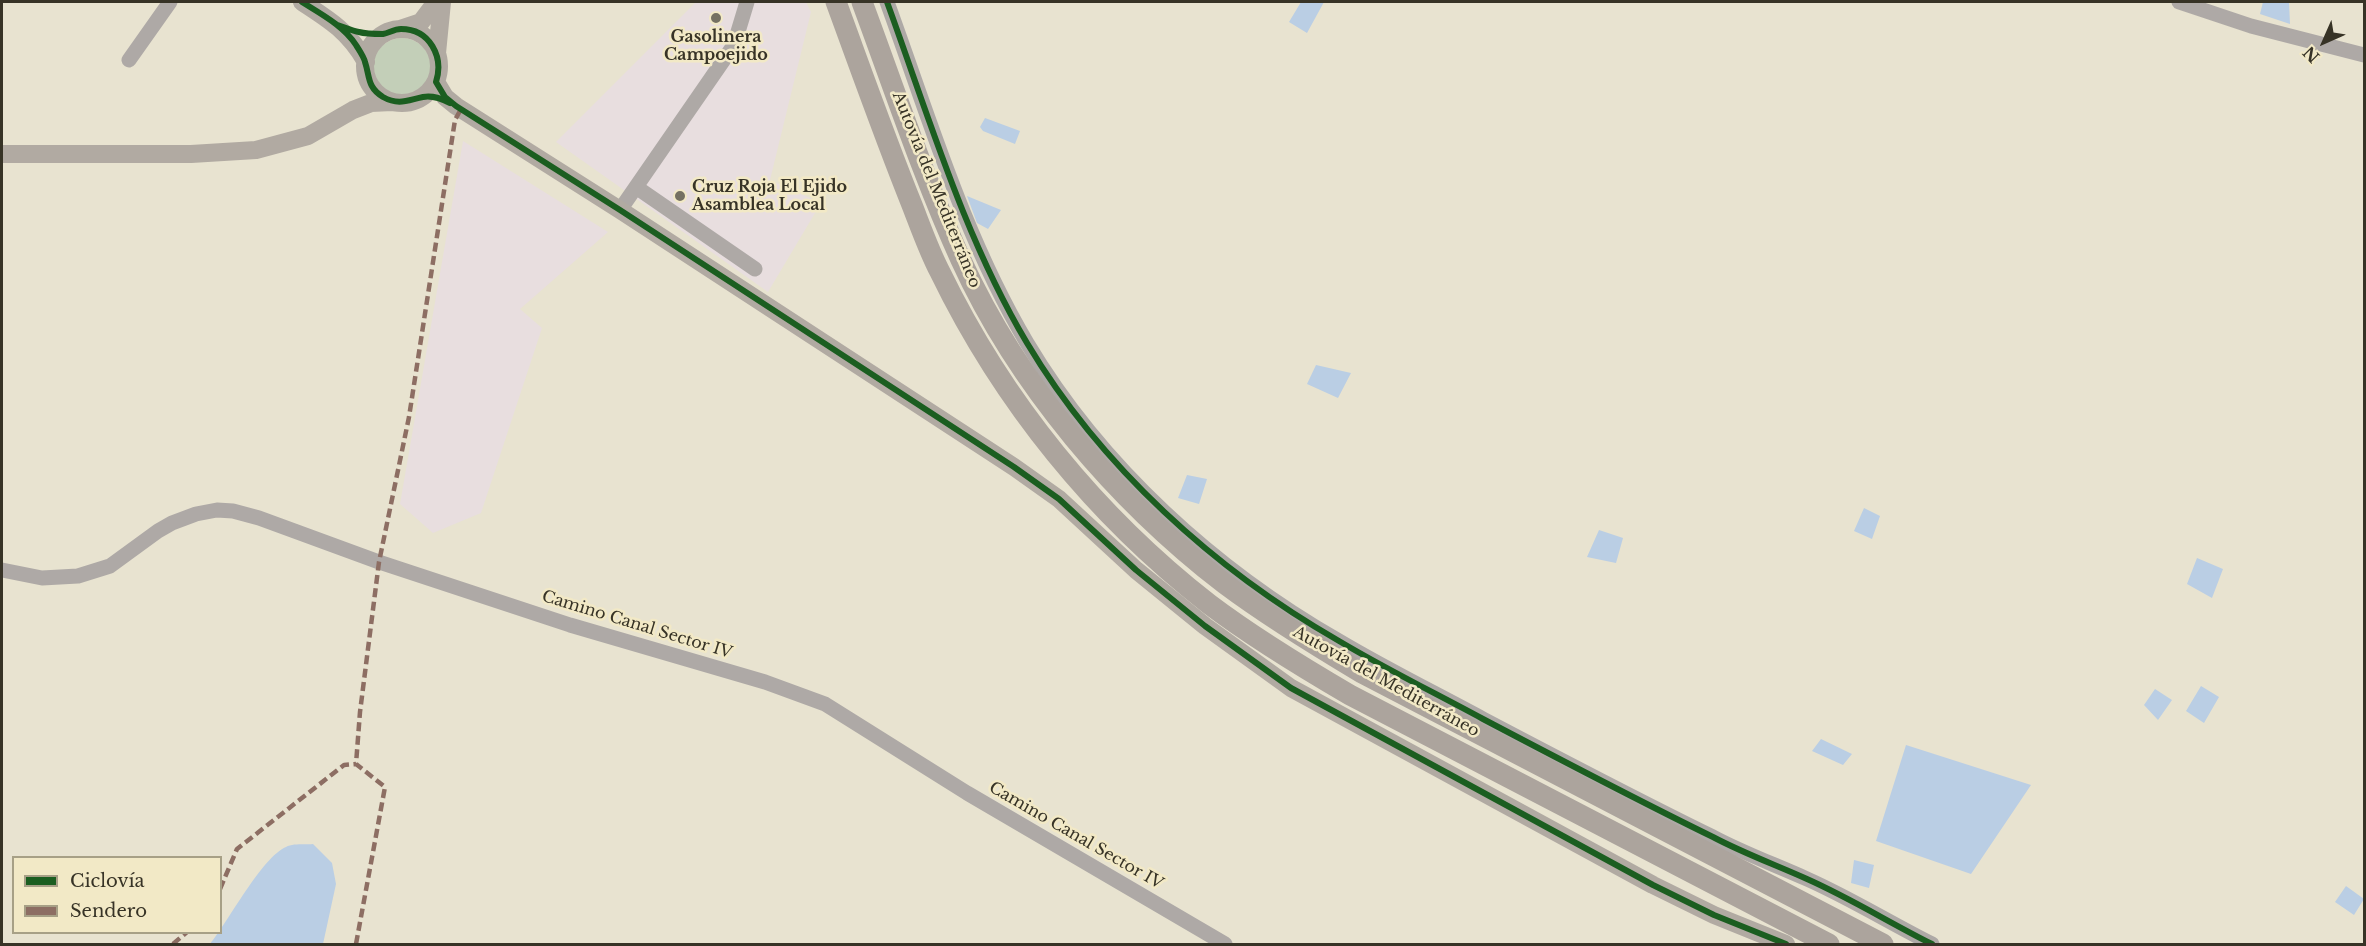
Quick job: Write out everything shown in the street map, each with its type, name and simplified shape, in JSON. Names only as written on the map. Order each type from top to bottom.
[{"type":"highway","points":[[830,2],[864,80]]},
{"type":"highway","name":"Autovía del Mediterráneo","points":[[836,2],[939,271],[991,364],[1059,458],[1123,529],[1209,603],[1249,633],[1340,689],[1829,945]]},
{"type":"highway","name":"Autovía del Mediterráneo","points":[[862,2],[962,260],[1012,350],[1078,442],[1141,511],[1177,544],[1263,612],[1362,673],[1883,945]]},
{"type":"highway","points":[[869,2],[888,71]]},
{"type":"main road","points":[[353,110],[364,93],[369,51],[375,41],[420,22],[435,2]]},
{"type":"main road","points":[[423,97],[436,82],[439,72],[437,53],[442,2]]},
{"type":"main road","points":[[309,3],[337,25],[356,44],[373,88],[392,102]]},
{"type":"main road","points":[[337,25],[358,32],[412,30],[423,35],[437,53]]},
{"type":"main road","points":[[436,82],[445,97],[456,106],[1014,467],[1059,500],[1136,570],[1205,626],[1291,688],[1653,885],[1714,915],[1786,945]]},
{"type":"main road","points":[[2,154],[191,154],[256,150],[308,136],[353,110],[371,103],[402,103],[423,97],[441,99],[456,106]]},
{"type":"street","points":[[129,60],[170,2]]},
{"type":"street","points":[[620,210],[734,45],[747,2]]},
{"type":"street","points":[[886,2],[955,191],[993,279],[1028,344],[1070,407],[1115,461],[1165,513],[1218,558],[1274,600],[1338,641],[1617,790],[1718,840],[1811,880],[1932,945]]},
{"type":"street","points":[[2179,2],[2251,26],[2364,55]]},
{"type":"street","points":[[636,187],[755,269]]},
{"type":"street","name":"Camino Canal Sector IV","points":[[2,570],[42,578],[78,576],[110,566],[158,531],[196,514],[217,510],[234,511],[259,518],[379,562],[570,625],[765,682],[825,704],[967,793],[1225,945]]},
{"type":"shaded area","points":[[696,2],[806,2],[811,12],[770,180],[821,203],[768,292],[556,142]]},
{"type":"shaded area","points":[[463,141],[608,232],[520,309],[542,328],[481,513],[433,533],[400,504]]},
{"type":"green space","points":[[402,38],[418,43],[426,51],[431,67],[426,83],[418,91],[402,96],[386,91],[378,83],[373,67],[378,51],[386,43]]},
{"type":"water","points":[[1301,2],[1324,2],[1307,33],[1289,22]]},
{"type":"water","points":[[2263,2],[2289,2],[2290,24],[2260,14]]},
{"type":"water","points":[[985,118],[1020,131],[1015,144],[983,131],[980,127]]},
{"type":"water","points":[[967,196],[1001,210],[988,229],[977,223]]},
{"type":"water","points":[[1316,365],[1351,373],[1338,398],[1307,384]]},
{"type":"water","points":[[1187,475],[1207,479],[1199,504],[1178,498]]},
{"type":"water","points":[[1864,508],[1880,516],[1872,539],[1854,531]]},
{"type":"water","points":[[1599,530],[1623,538],[1616,563],[1587,557]]},
{"type":"water","points":[[2197,558],[2223,569],[2212,598],[2187,584]]},
{"type":"water","points":[[2201,686],[2219,697],[2204,723],[2186,711]]},
{"type":"water","points":[[2155,689],[2172,700],[2158,720],[2144,705]]},
{"type":"water","points":[[1821,739],[1852,754],[1843,765],[1812,751]]},
{"type":"water","points":[[1906,745],[2031,785],[1971,874],[1876,841]]},
{"type":"water","points":[[313,844],[332,863],[336,884],[323,944],[210,944],[217,934],[222,934],[222,927],[267,863],[277,853],[296,845]]},
{"type":"water","points":[[1854,860],[1874,865],[1869,888],[1851,883]]},
{"type":"water","points":[[2346,886],[2364,899],[2354,915],[2335,902]]},
{"type":"marked path","points":[[356,944],[385,787],[356,764],[360,712],[379,562],[409,417],[455,120],[461,109]]},
{"type":"marked path","points":[[222,884],[237,849],[344,765],[356,764]]},
{"type":"marked path","points":[[173,944],[185,934]]},
{"type":"cycle path","points":[[302,2],[332,21],[351,38],[364,58],[374,89],[383,97],[399,102],[430,97],[450,103]]},
{"type":"cycle path","points":[[887,2],[949,176],[984,261],[1005,303],[1027,343],[1090,432],[1164,512],[1248,582],[1293,613],[1357,651],[1626,794],[1736,848],[1823,886],[1932,944]]},
{"type":"cycle path","points":[[337,25],[368,34],[383,34],[401,29],[420,34],[427,39],[436,54],[438,63],[436,82],[445,97],[456,106],[1014,467],[1059,499],[1136,570],[1205,626],[1291,688],[1653,885],[1714,915],[1786,944]]},
{"type":"place","name":"Gasolinera Campoejido","points":[[716,18]]},
{"type":"place","name":"Cruz Roja El Ejido Asamblea Local","points":[[680,196]]}]
